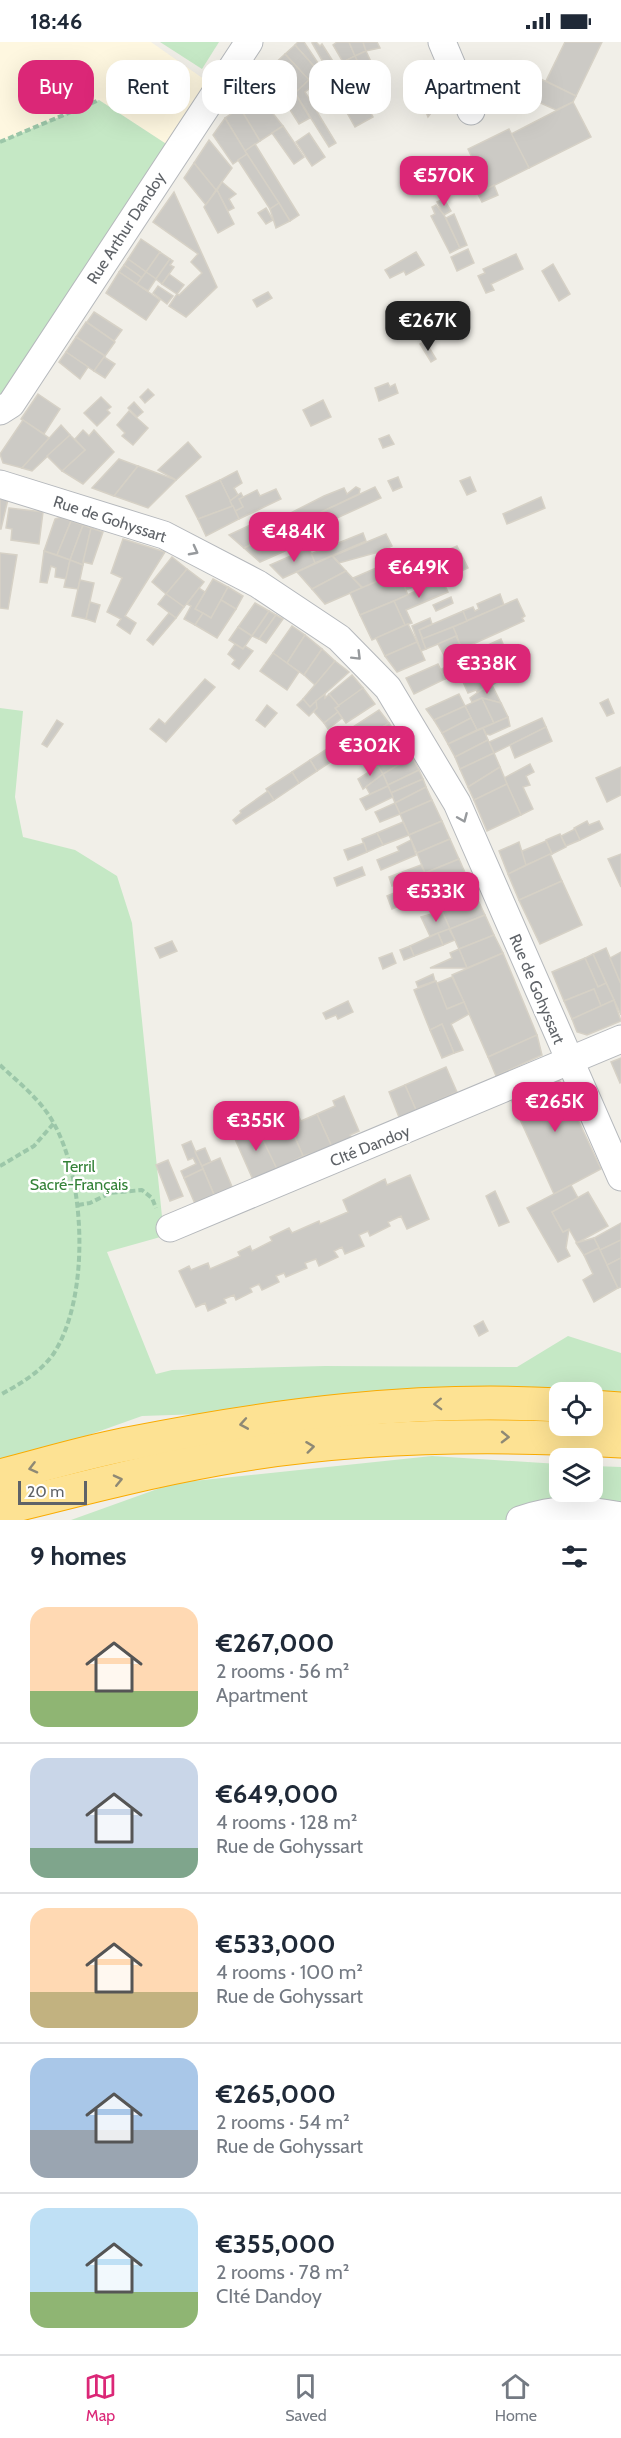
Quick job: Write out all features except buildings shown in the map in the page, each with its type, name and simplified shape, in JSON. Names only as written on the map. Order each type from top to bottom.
[{"type":"highway","points":[[0,1476],[131,1443],[286,1417],[394,1406],[458,1403],[549,1405]]},
{"type":"highway","points":[[603,1408],[621,1409]]},
{"type":"highway","points":[[0,1509],[219,1459],[333,1444],[485,1436],[621,1441]]},
{"type":"street","name":"Rue Arthur Dandoy","points":[[0,411],[11,404],[249,42]]},
{"type":"street","points":[[442,42],[450,60]]},
{"type":"street","name":"Rue de Gohyssart","points":[[0,484],[174,541],[263,587],[339,638],[381,681],[457,803],[569,1063],[621,1177]]},
{"type":"street","name":"CIté Dandoy","points":[[170,1228],[569,1063],[621,1039]]},
{"type":"street","points":[[520,1520],[546,1511],[588,1509],[621,1516]]},
{"type":"path","points":[[0,142],[99,100]]},
{"type":"path","points":[[0,1065],[32,1095],[54,1123],[76,1181],[78,1205],[78,1257],[74,1303],[67,1326],[53,1354],[30,1377],[0,1395]]},
{"type":"path","points":[[0,1166],[34,1146],[54,1123]]},
{"type":"path","points":[[78,1205],[110,1194],[142,1190],[152,1198],[170,1228]]},
{"type":"shaded area","points":[[0,42],[151,42],[177,60],[106,60],[106,105],[99,100],[94,102],[94,60],[18,60],[18,114],[66,114],[0,142]]},
{"type":"shaded area","points":[[190,69],[202,78],[202,113],[177,151],[120,114],[190,114]]},
{"type":"green space","points":[[160,42],[219,42],[208,60],[202,60],[202,69]]},
{"type":"green space","points":[[99,100],[106,105],[106,114],[120,114],[177,151],[0,406],[0,142],[66,114],[94,114],[94,102]]},
{"type":"green space","name":"Terril Sacré-Français","points":[[0,708],[23,711],[15,797],[23,837],[75,850],[117,876],[132,923],[164,1236],[107,1252],[156,1374],[172,1370],[325,1366],[517,1367],[568,1336],[621,1353],[621,1396],[603,1395],[603,1382],[549,1382],[549,1394],[499,1404],[142,1416],[55,1447],[0,1461]]},
{"type":"green space","points":[[432,1456],[549,1463],[549,1502],[603,1502],[603,1466],[621,1467],[621,1516],[531,1520],[71,1520],[174,1483]]}]
